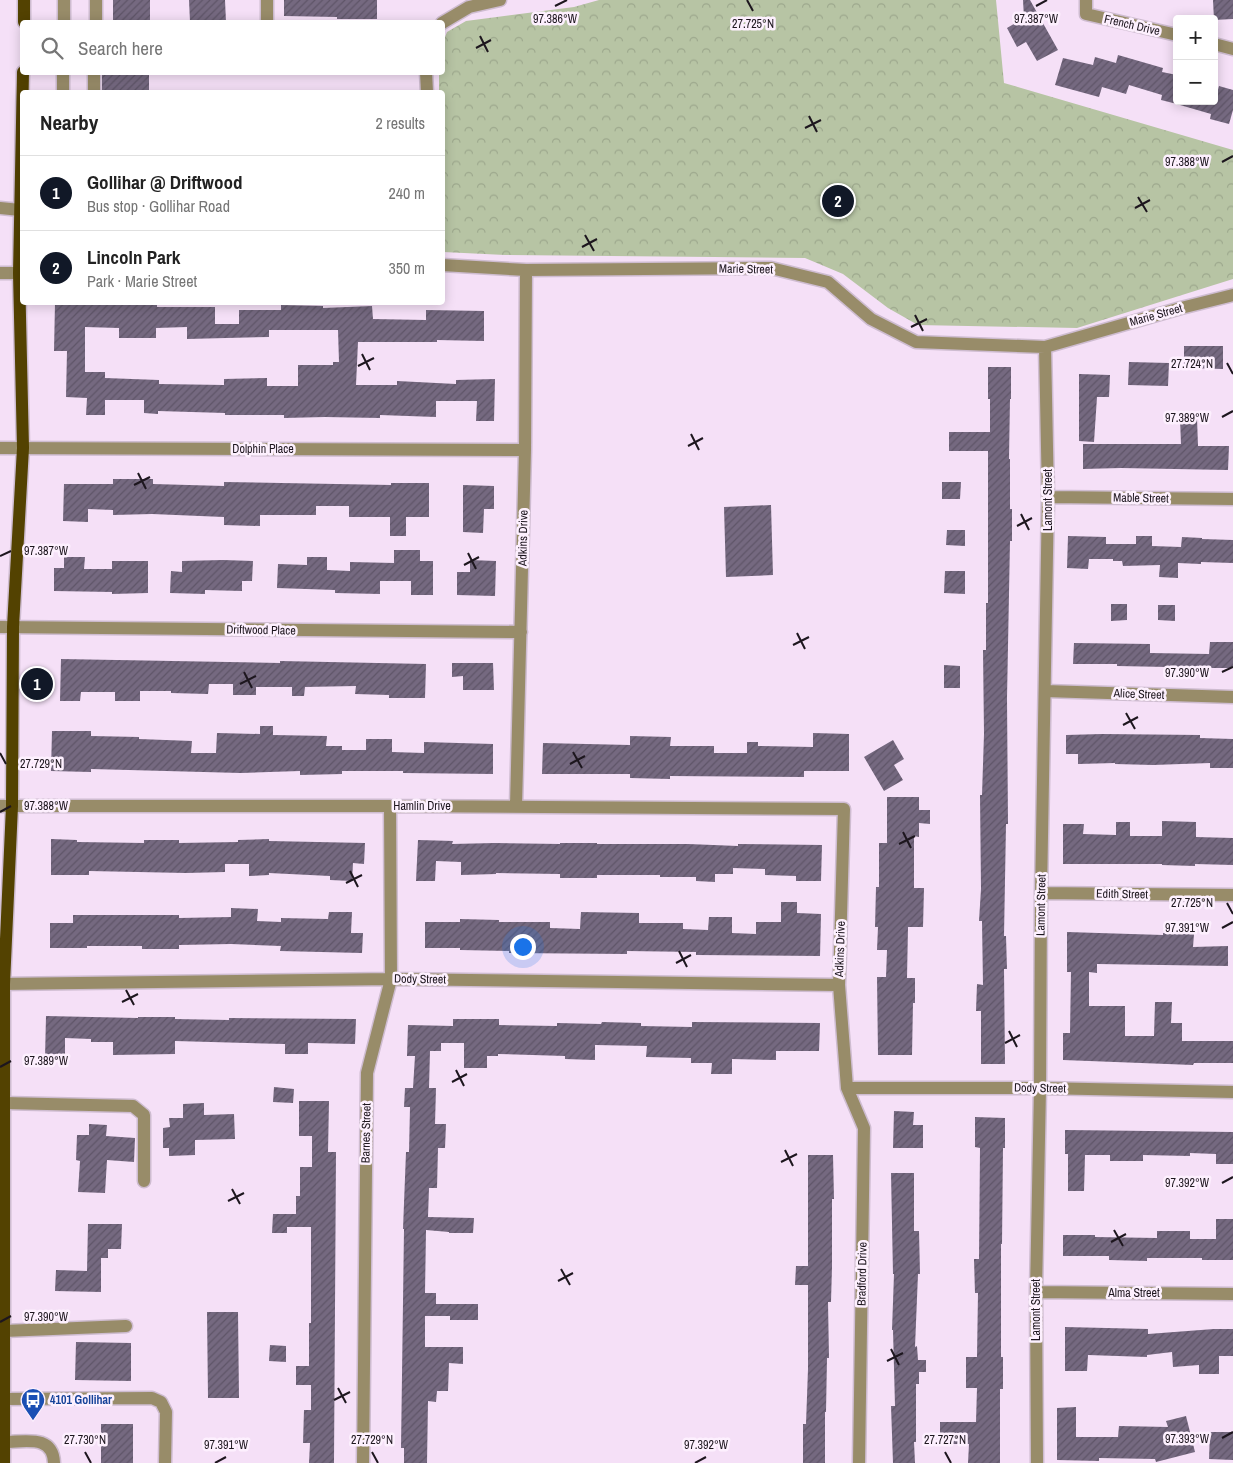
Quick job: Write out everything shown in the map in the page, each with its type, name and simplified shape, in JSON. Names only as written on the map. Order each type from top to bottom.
[{"type":"main road","points":[[24,0],[24,20]]},
{"type":"main road","points":[[23,75],[23,90]]},
{"type":"main road","points":[[4,1463],[4,1103],[2,984],[6,806],[6,627],[23,448],[21,305]]},
{"type":"street","points":[[64,0],[64,20]]},
{"type":"street","points":[[96,0],[96,20]]},
{"type":"street","points":[[266,0],[266,20]]},
{"type":"street","points":[[445,21],[469,7],[500,0]]},
{"type":"street","name":"French Drive","points":[[1086,0],[1086,14],[1173,34]]},
{"type":"street","points":[[1218,45],[1233,48]]},
{"type":"street","points":[[63,75],[63,90]]},
{"type":"street","points":[[94,75],[94,90]]},
{"type":"street","points":[[426,75],[427,90]]},
{"type":"street","points":[[0,208],[20,210]]},
{"type":"street","name":"Marie Street","points":[[445,265],[526,270],[771,268],[828,282],[871,319],[916,342],[1045,347],[1233,295]]},
{"type":"street","name":"Adkins Drive","points":[[516,806],[522,632],[526,270]]},
{"type":"street","points":[[0,273],[20,273]]},
{"type":"street","name":"Lamont Street","points":[[1037,1463],[1036,1292],[1048,497],[1045,347]]},
{"type":"street","name":"Dolphin Place","points":[[0,448],[525,450]]},
{"type":"street","name":"Mable Street","points":[[1048,497],[1233,499]]},
{"type":"street","name":"Driftwood Place","points":[[6,627],[522,632]]},
{"type":"street","name":"Alice Street","points":[[1045,691],[1233,697]]},
{"type":"street","name":"Hamlin Drive","points":[[6,806],[516,806],[844,809]]},
{"type":"street","name":"Barnes Street","points":[[363,1463],[367,1073],[391,979],[390,806]]},
{"type":"street","name":"Adkins Drive","points":[[844,809],[839,984],[847,1088]]},
{"type":"street","name":"Edith Street","points":[[1041,893],[1233,895]]},
{"type":"street","name":"Dody Street","points":[[2,984],[391,979],[839,984]]},
{"type":"street","name":"Dody Street","points":[[847,1088],[1040,1088],[1233,1092]]},
{"type":"street","name":"Bradford Drive","points":[[847,1088],[864,1128],[859,1463]]},
{"type":"street","points":[[4,1103],[133,1106],[144,1115],[144,1181]]},
{"type":"street","name":"Alma Street","points":[[1036,1292],[1233,1294]]},
{"type":"street","points":[[4,1331],[126,1326]]},
{"type":"street","points":[[4,1399],[152,1398],[161,1402],[166,1412],[164,1463]]},
{"type":"street","points":[[4,1442],[42,1442],[54,1453],[54,1463]]},
{"type":"green space","points":[[599,0],[996,0],[1004,83],[1233,150],[1233,279],[1077,328],[918,325],[888,308],[843,274],[805,258],[505,255],[445,252],[445,90],[439,90],[439,75],[445,75],[445,37],[447,32],[466,21],[574,7]]},
{"type":"building","points":[[113,0],[150,0],[150,20],[113,20]]},
{"type":"building","points":[[189,0],[225,0],[226,20],[190,20]]},
{"type":"building","points":[[284,0],[377,0],[377,19],[284,16]]},
{"type":"building","points":[[1023,0],[1030,0],[1058,50],[1037,61],[1026,42],[1017,47],[1007,28],[1024,18]]},
{"type":"building","points":[[1213,0],[1233,0],[1233,19],[1218,20],[1218,15],[1214,15]]},
{"type":"building","points":[[1118,55],[1163,68],[1162,72],[1173,74],[1173,103],[1161,100],[1162,95],[1129,85],[1126,94],[1102,87],[1099,97],[1055,85],[1063,58],[1093,65],[1095,57],[1116,63]]},
{"type":"building","points":[[102,75],[149,75],[149,90],[102,90]]},
{"type":"building","points":[[1219,86],[1233,90],[1233,110],[1229,124],[1210,119],[1211,114],[1180,105],[1218,105]]},
{"type":"building","points":[[55,305],[215,307],[215,324],[239,324],[239,310],[281,310],[281,305],[323,306],[323,308],[372,306],[373,319],[426,320],[426,310],[484,311],[484,341],[358,342],[356,385],[397,385],[397,381],[456,384],[456,380],[495,379],[494,421],[476,421],[477,401],[436,401],[436,417],[380,415],[380,418],[284,418],[284,415],[225,415],[225,413],[158,411],[158,414],[144,413],[144,400],[105,400],[105,415],[86,415],[87,398],[66,397],[67,351],[54,351]],"holes":[[[85,327],[119,328],[119,338],[156,338],[156,328],[187,327],[187,339],[269,337],[269,330],[338,330],[339,362],[333,362],[333,365],[298,365],[298,386],[267,386],[267,378],[224,379],[224,385],[159,384],[159,380],[105,378],[105,372],[85,372]]]},
{"type":"building","points":[[1184,346],[1223,346],[1223,369],[1184,368]]},
{"type":"building","points":[[1129,362],[1169,363],[1168,386],[1128,385]]},
{"type":"building","points":[[988,367],[1011,367],[1009,459],[1012,541],[1010,541],[1007,698],[1008,824],[1006,824],[1004,936],[1006,936],[1007,969],[1004,969],[1005,1064],[981,1064],[981,1011],[976,1011],[977,984],[983,985],[982,921],[979,921],[981,889],[980,795],[982,795],[984,734],[983,650],[986,650],[986,603],[988,603],[988,451],[949,451],[949,432],[990,432]]},
{"type":"building","points":[[1079,374],[1110,375],[1109,397],[1097,397],[1094,442],[1079,441]]},
{"type":"building","points":[[1197,418],[1198,446],[1229,446],[1228,470],[1083,469],[1083,444],[1181,444],[1180,419]]},
{"type":"building","points":[[113,479],[153,479],[153,484],[224,486],[224,482],[391,485],[391,483],[429,483],[429,517],[406,517],[406,536],[390,536],[390,517],[349,517],[349,506],[316,506],[316,515],[260,515],[260,526],[224,525],[224,517],[152,514],[113,515],[113,510],[88,509],[88,522],[63,521],[64,484],[113,484]]},
{"type":"building","points":[[942,482],[961,482],[960,499],[942,499]]},
{"type":"building","points":[[463,485],[494,486],[494,509],[484,509],[483,533],[463,532]]},
{"type":"building","points":[[771,505],[773,575],[726,577],[724,507]]},
{"type":"building","points":[[947,530],[965,530],[965,546],[946,545]]},
{"type":"building","points":[[1068,536],[1106,537],[1106,544],[1136,544],[1136,536],[1152,536],[1152,546],[1181,547],[1182,537],[1233,540],[1233,563],[1178,563],[1178,578],[1159,577],[1160,565],[1123,566],[1122,561],[1113,561],[1113,559],[1089,559],[1088,569],[1067,568]]},
{"type":"building","points":[[394,550],[420,550],[420,561],[433,561],[433,595],[411,595],[411,581],[380,581],[380,594],[335,593],[335,590],[277,588],[278,564],[307,565],[307,557],[327,557],[327,570],[350,571],[350,562],[394,563]]},
{"type":"building","points":[[64,557],[85,557],[84,569],[112,569],[112,561],[148,561],[148,593],[112,594],[112,592],[54,591],[54,568],[64,568]]},
{"type":"building","points":[[470,560],[496,561],[495,596],[457,595],[457,572],[470,572]]},
{"type":"building","points":[[182,561],[253,561],[252,581],[242,581],[242,591],[205,590],[205,594],[170,593],[171,571],[182,572]]},
{"type":"building","points":[[945,571],[965,571],[965,594],[944,593]]},
{"type":"building","points":[[1111,604],[1127,604],[1127,620],[1111,621]]},
{"type":"building","points":[[1158,605],[1175,605],[1175,621],[1158,620]]},
{"type":"building","points":[[1210,642],[1233,642],[1233,668],[1194,668],[1194,671],[1167,671],[1168,667],[1073,664],[1074,643],[1150,644],[1150,653],[1209,654]]},
{"type":"building","points":[[61,659],[426,664],[425,698],[389,698],[389,695],[355,694],[356,686],[305,687],[304,696],[292,696],[292,687],[256,687],[256,695],[233,695],[233,684],[209,684],[208,694],[140,691],[140,701],[115,701],[115,692],[81,692],[80,701],[60,701]]},
{"type":"building","points":[[452,663],[493,663],[494,690],[463,690],[463,676],[452,677]]},
{"type":"building","points":[[944,665],[960,666],[960,688],[944,688]]},
{"type":"building","points":[[260,726],[273,726],[273,735],[327,736],[326,746],[342,746],[342,750],[366,750],[366,739],[392,739],[392,752],[424,753],[424,742],[493,744],[493,774],[403,773],[403,771],[342,771],[342,774],[300,775],[300,771],[241,773],[91,769],[91,772],[51,771],[52,731],[91,731],[91,736],[192,741],[191,753],[216,753],[217,733],[260,734]]},
{"type":"building","points":[[813,733],[849,734],[849,771],[804,771],[804,777],[670,776],[670,779],[630,778],[630,774],[542,774],[543,743],[630,745],[630,736],[671,737],[670,746],[714,746],[714,753],[747,753],[747,742],[758,742],[758,746],[813,747]]},
{"type":"building","points":[[1066,735],[1200,735],[1200,738],[1233,739],[1233,768],[1210,768],[1210,763],[1153,765],[1078,764],[1078,754],[1066,754]]},
{"type":"building","points":[[893,740],[904,759],[894,765],[903,780],[884,791],[864,757]]},
{"type":"building","points":[[887,797],[919,797],[919,810],[930,810],[930,824],[919,823],[919,837],[914,836],[914,888],[924,888],[923,927],[908,927],[907,978],[915,978],[912,1055],[878,1055],[877,977],[886,977],[887,950],[877,950],[878,927],[875,927],[876,887],[879,887],[879,843],[887,843]]},
{"type":"building","points":[[1162,821],[1196,822],[1196,837],[1233,838],[1233,865],[1063,864],[1063,824],[1084,824],[1083,834],[1116,835],[1116,822],[1130,822],[1130,836],[1162,836]]},
{"type":"building","points":[[51,839],[77,840],[77,842],[144,843],[144,840],[179,840],[179,843],[238,842],[238,840],[269,839],[269,841],[365,843],[364,864],[353,863],[352,881],[330,880],[330,876],[269,873],[269,875],[249,876],[249,864],[225,864],[225,872],[89,871],[89,875],[51,875]]},
{"type":"building","points":[[418,840],[453,841],[452,844],[822,845],[821,881],[796,881],[796,876],[765,875],[765,869],[733,868],[733,874],[715,874],[715,882],[696,881],[696,877],[660,877],[660,875],[597,875],[597,878],[560,878],[560,874],[496,873],[461,875],[461,862],[436,861],[435,881],[416,881]]},
{"type":"building","points":[[781,902],[797,902],[797,913],[821,914],[820,956],[696,955],[696,952],[627,951],[627,954],[509,953],[509,951],[460,950],[460,948],[425,948],[425,922],[460,922],[460,919],[499,920],[499,922],[550,922],[550,928],[580,929],[581,912],[639,913],[639,923],[683,923],[683,929],[708,930],[709,917],[732,917],[732,933],[756,934],[756,922],[781,922]]},
{"type":"building","points":[[231,908],[258,909],[257,921],[281,922],[281,918],[328,919],[329,912],[352,912],[351,933],[363,933],[362,953],[280,951],[281,946],[231,944],[179,945],[179,949],[142,949],[142,946],[50,948],[50,923],[73,923],[73,915],[179,915],[179,918],[231,917]]},
{"type":"building","points":[[1067,932],[1194,934],[1193,947],[1228,946],[1228,966],[1097,964],[1097,973],[1089,972],[1089,1006],[1125,1006],[1125,1036],[1154,1036],[1155,1002],[1172,1002],[1171,1023],[1182,1023],[1182,1041],[1233,1041],[1233,1063],[1194,1063],[1193,1065],[1063,1060],[1063,1033],[1070,1033],[1071,972],[1067,972]]},
{"type":"building","points":[[46,1016],[175,1017],[175,1019],[229,1020],[229,1018],[356,1019],[355,1044],[308,1043],[308,1054],[285,1054],[285,1044],[175,1041],[175,1054],[113,1055],[113,1042],[91,1042],[91,1039],[65,1038],[65,1059],[45,1058]]},
{"type":"building","points":[[453,1019],[499,1019],[499,1025],[557,1026],[557,1023],[601,1024],[602,1022],[641,1023],[641,1026],[692,1027],[692,1022],[820,1023],[819,1051],[776,1051],[776,1060],[732,1059],[732,1074],[711,1074],[712,1063],[691,1063],[691,1058],[646,1057],[647,1046],[595,1045],[595,1060],[565,1059],[565,1056],[498,1054],[498,1056],[487,1056],[487,1068],[464,1068],[464,1043],[441,1043],[441,1051],[430,1051],[429,1088],[436,1088],[435,1124],[446,1124],[445,1148],[438,1148],[437,1188],[429,1188],[428,1217],[474,1218],[473,1233],[449,1233],[426,1230],[425,1293],[436,1293],[436,1304],[478,1304],[478,1320],[450,1320],[450,1316],[425,1316],[425,1347],[463,1347],[463,1364],[449,1363],[448,1391],[437,1391],[436,1402],[428,1401],[427,1463],[404,1463],[404,1448],[401,1448],[403,1229],[406,1152],[409,1152],[410,1107],[404,1107],[405,1088],[413,1088],[415,1056],[407,1056],[408,1025],[453,1026]]},
{"type":"building","points":[[274,1087],[294,1089],[293,1103],[273,1102]]},
{"type":"building","points":[[299,1101],[329,1101],[328,1152],[336,1152],[334,1463],[309,1463],[310,1443],[303,1443],[304,1410],[311,1410],[311,1385],[296,1385],[296,1366],[309,1366],[311,1227],[287,1227],[287,1233],[272,1233],[273,1214],[296,1214],[296,1196],[300,1196],[300,1167],[312,1167],[312,1136],[299,1136]]},
{"type":"building","points":[[204,1103],[204,1115],[234,1114],[235,1139],[195,1140],[195,1155],[169,1156],[169,1148],[163,1148],[163,1128],[170,1127],[169,1118],[183,1118],[183,1104]]},
{"type":"building","points":[[894,1111],[914,1112],[913,1125],[923,1125],[923,1148],[893,1148]]},
{"type":"building","points":[[975,1117],[1005,1118],[1001,1244],[1001,1357],[1003,1357],[1003,1389],[1000,1389],[1000,1463],[968,1463],[969,1444],[940,1444],[940,1422],[976,1422],[977,1388],[966,1388],[966,1357],[977,1357],[978,1293],[975,1293],[974,1259],[979,1259],[980,1148],[975,1147]]},
{"type":"building","points":[[89,1124],[107,1125],[106,1136],[135,1138],[134,1162],[107,1160],[105,1193],[78,1192],[80,1161],[76,1160],[77,1135],[89,1135]]},
{"type":"building","points":[[1065,1130],[1233,1132],[1233,1164],[1216,1164],[1216,1154],[1190,1153],[1190,1156],[1143,1155],[1143,1161],[1110,1161],[1110,1155],[1085,1155],[1084,1191],[1068,1191],[1068,1154],[1065,1154]]},
{"type":"building","points":[[808,1155],[833,1155],[834,1199],[832,1199],[831,1302],[828,1302],[829,1358],[827,1358],[825,1463],[803,1463],[803,1424],[806,1424],[808,1369],[808,1285],[795,1285],[796,1266],[808,1266]]},
{"type":"building","points":[[891,1173],[914,1173],[914,1231],[919,1231],[920,1274],[918,1274],[915,1347],[917,1346],[918,1360],[926,1360],[926,1372],[919,1372],[919,1384],[916,1384],[915,1463],[893,1463],[891,1406],[895,1406],[892,1330],[894,1274]]},
{"type":"building","points":[[1216,1219],[1233,1219],[1233,1260],[1147,1258],[1147,1261],[1109,1260],[1109,1256],[1063,1256],[1063,1235],[1157,1238],[1157,1231],[1190,1231],[1190,1239],[1216,1239]]},
{"type":"building","points":[[88,1224],[122,1224],[121,1249],[108,1249],[108,1258],[101,1258],[101,1292],[55,1291],[56,1270],[87,1271]]},
{"type":"building","points":[[207,1312],[238,1312],[239,1398],[208,1398]]},
{"type":"building","points":[[1065,1327],[1148,1329],[1148,1334],[1233,1329],[1233,1356],[1219,1356],[1219,1374],[1199,1374],[1199,1365],[1173,1367],[1172,1352],[1147,1355],[1147,1357],[1088,1355],[1087,1371],[1065,1371]]},
{"type":"building","points":[[76,1342],[131,1343],[131,1381],[75,1380]]},
{"type":"building","points":[[270,1345],[286,1346],[286,1362],[269,1361]]},
{"type":"building","points":[[1076,1407],[1076,1437],[1118,1437],[1119,1426],[1168,1427],[1166,1421],[1186,1416],[1195,1452],[1156,1462],[1155,1459],[1099,1458],[1099,1461],[1057,1460],[1057,1408]]},
{"type":"building","points":[[101,1424],[133,1424],[133,1463],[101,1463]]},
{"type":"building","points":[[1210,1432],[1233,1432],[1233,1460],[1209,1459]]},
{"type":"place","name":"Lincoln Park","points":[[838,201]]},
{"type":"place","name":"Gollihar @ Driftwood","points":[[37,684]]},
{"type":"place","name":"4101 Gollihar","points":[[33,1421]]}]
